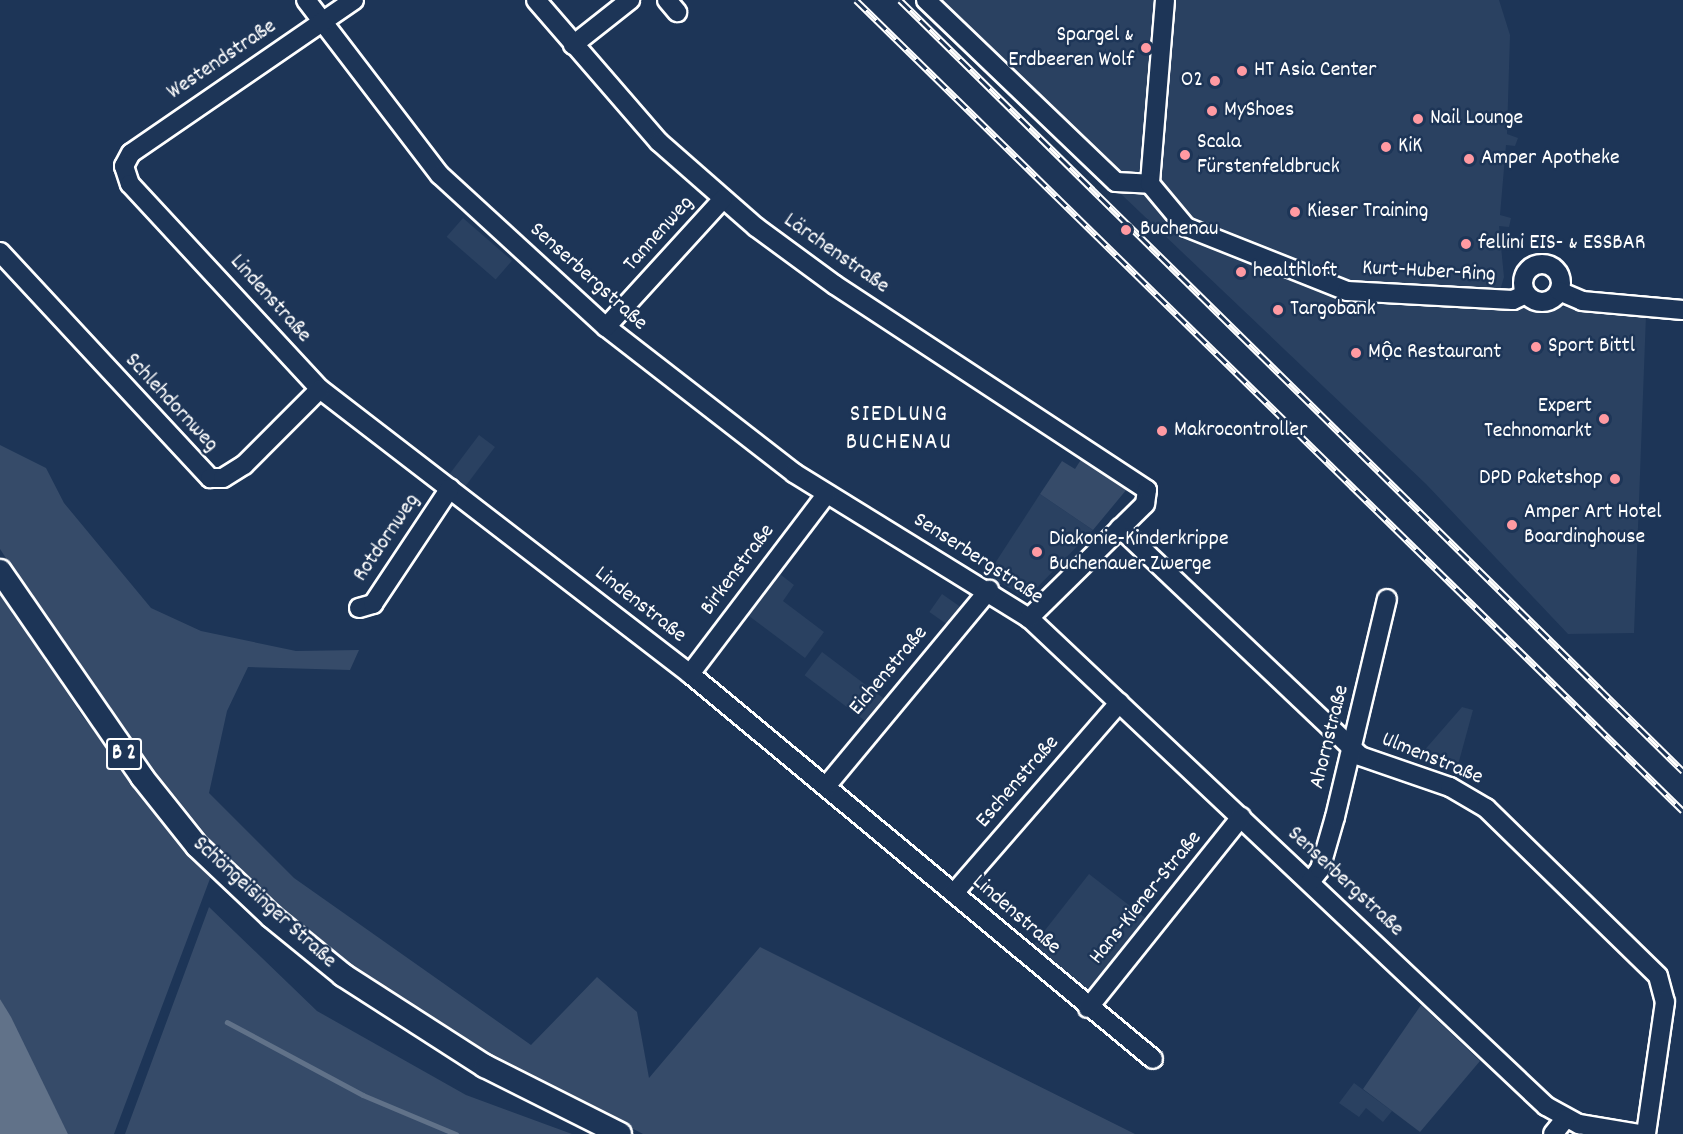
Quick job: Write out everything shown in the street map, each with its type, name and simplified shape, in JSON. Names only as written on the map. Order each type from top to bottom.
[{"type":"main road","name":"Schöngeisinger Straße","points":[[0,571],[142,777],[197,846],[272,917],[343,975],[485,1066],[620,1134]]},
{"type":"street","name":"Senserbergstraße","points":[[306,0],[440,175],[606,327],[826,495],[989,590],[1029,618],[1565,1119]]},
{"type":"street","name":"Westendstraße","points":[[124,166],[130,153],[354,0]]},
{"type":"street","name":"Lärchenstraße","points":[[536,0],[654,137],[723,199],[835,285],[1142,484],[1149,497],[1120,528]]},
{"type":"street","points":[[573,45],[630,0]]},
{"type":"street","points":[[926,0],[1116,182],[1150,184],[1165,0]]},
{"type":"street","name":"Lindenstraße","points":[[124,166],[129,184],[320,389],[690,674],[827,785],[1088,1008],[1153,1059]]},
{"type":"street","name":"Kurt-Huber-Ring","points":[[1150,184],[1186,227],[1210,234],[1347,291],[1513,300],[1526,294]]},
{"type":"street","name":"Tannenweg","points":[[606,327],[723,199]]},
{"type":"street","name":"Schlehdornweg","points":[[0,252],[210,478],[223,478],[244,465],[320,389]]},
{"type":"street","points":[[1556,260],[1559,291],[1543,302],[1526,294],[1526,271],[1540,263],[1556,260]]},
{"type":"street","points":[[1559,291],[1582,301],[1683,310]]},
{"type":"street","name":"Rotdornweg","points":[[360,608],[373,604],[450,488]]},
{"type":"street","name":"Birkenstraße","points":[[690,674],[826,495]]},
{"type":"street","points":[[1029,618],[1120,528]]},
{"type":"street","name":"Ulmenstraße","points":[[1120,528],[1360,756],[1450,787],[1486,808],[1658,976],[1665,1002],[1646,1134]]},
{"type":"street","name":"Eichenstraße","points":[[827,785],[989,590]]},
{"type":"street","name":"Ahornstraße","points":[[1310,882],[1320,869],[1353,748],[1387,599]]},
{"type":"street","name":"Eschenstraße","points":[[954,893],[1119,703]]},
{"type":"street","name":"Hans-Kiener-Straße","points":[[1088,1008],[1241,817]]},
{"type":"street","points":[[1553,1134],[1565,1119],[1640,1134]]},
{"type":"shaded area","points":[[917,0],[1499,0],[1510,35],[1507,134],[1518,138],[1515,146],[1506,145],[1500,215],[1511,218],[1509,227],[1499,226],[1504,277],[1497,301],[1646,315],[1634,633],[1568,634],[1426,484]]},
{"type":"shaded area","points":[[463,218],[512,261],[496,280],[447,237]]},
{"type":"shaded area","points":[[479,435],[495,447],[464,488],[448,476]]},
{"type":"shaded area","points":[[0,445],[46,468],[64,503],[151,608],[201,631],[296,651],[359,650],[350,670],[248,667],[227,711],[209,793],[294,878],[531,1045],[597,977],[637,1012],[649,1078],[760,947],[1135,1134],[643,1134],[489,1054],[346,965],[229,863],[103,707],[0,549]]},
{"type":"shaded area","points":[[1082,458],[1127,489],[1093,530],[1040,494],[1062,461],[1075,469]]},
{"type":"shaded area","name":"Diakonie-Kinderkrippe Buchenauer Zwerge","points":[[1040,494],[1093,530],[1026,599],[988,574]]},
{"type":"shaded area","points":[[776,571],[794,585],[783,601],[824,632],[805,658],[745,613]]},
{"type":"shaded area","points":[[0,591],[83,717],[211,876],[114,1134],[68,1134],[0,999]]},
{"type":"shaded area","points":[[942,594],[962,608],[949,626],[929,612]]},
{"type":"shaded area","points":[[822,652],[883,698],[866,722],[805,675]]},
{"type":"shaded area","points":[[1462,707],[1473,710],[1458,765],[1422,753]]},
{"type":"shaded area","points":[[1089,874],[1147,920],[1089,994],[1031,949]]},
{"type":"shaded area","points":[[209,907],[317,1011],[466,1095],[572,1134],[125,1134]]},
{"type":"shaded area","points":[[0,999],[11,1017],[68,1134],[0,1134]]},
{"type":"shaded area","points":[[1421,1005],[1480,1061],[1420,1132],[1363,1089]]},
{"type":"shaded area","points":[[1354,1083],[1392,1111],[1383,1122],[1366,1108],[1359,1117],[1339,1103]]},
{"type":"waterway","points":[[227,1022],[363,1095],[456,1134]]},
{"type":"railway","points":[[856,0],[1683,811]]},
{"type":"railway","points":[[900,0],[1683,771]]},
{"type":"place","name":"Spargel & Erdbeeren Wolf","points":[[1146,48]]},
{"type":"place","name":"HT Asia Center","points":[[1242,71]]},
{"type":"place","name":"O2","points":[[1215,81]]},
{"type":"place","name":"MyShoes","points":[[1212,111]]},
{"type":"place","name":"Nail Lounge","points":[[1418,119]]},
{"type":"place","name":"KiK","points":[[1386,147]]},
{"type":"place","name":"Scala Fürstenfeldbruck","points":[[1185,155]]},
{"type":"place","name":"Amper Apotheke","points":[[1469,159]]},
{"type":"place","name":"Kieser Training","points":[[1295,212]]},
{"type":"place","name":"Buchenau","points":[[1126,230]]},
{"type":"place","name":"fellini EIS- & ESSBAR","points":[[1466,244]]},
{"type":"place","name":"healthloft","points":[[1241,272]]},
{"type":"place","name":"Targobank","points":[[1278,310]]},
{"type":"place","name":"Sport Bittl","points":[[1536,347]]},
{"type":"place","name":"Mộc Restaurant","points":[[1356,353]]},
{"type":"place","name":"Expert Technomarkt","points":[[1604,419]]},
{"type":"place","name":"Makrocontroller","points":[[1162,431]]},
{"type":"place","name":"DPD Paketshop","points":[[1615,479]]},
{"type":"place","name":"Amper Art Hotel Boardinghouse","points":[[1512,525]]},
{"type":"place","name":"Diakonie-Kinderkrippe Buchenauer Zwerge","points":[[1037,552]]},
{"type":"district","name":"SIEDLUNG BUCHENAU","points":[[899,430]]}]
